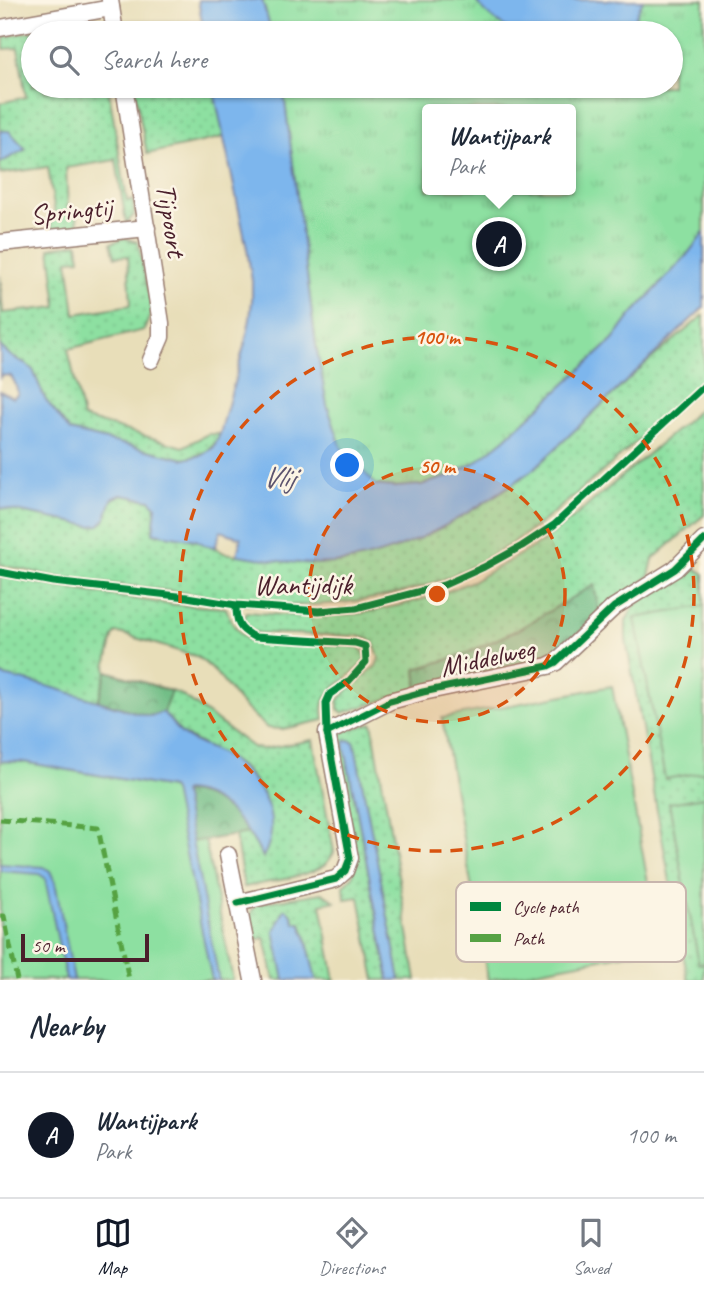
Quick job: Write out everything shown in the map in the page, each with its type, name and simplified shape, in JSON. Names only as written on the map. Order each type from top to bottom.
[{"type":"street","points":[[32,21],[110,4]]},
{"type":"street","points":[[0,28],[21,23]]},
{"type":"street","name":"Tijpoort","points":[[126,98],[161,323],[161,337],[151,360]]},
{"type":"street","name":"Springtij","points":[[0,243],[147,228]]},
{"type":"street","name":"Middelweg","points":[[238,903],[336,879],[345,871],[351,858],[327,733],[390,701],[548,666],[614,607],[675,569],[704,540]]},
{"type":"street","points":[[228,855],[253,980]]},
{"type":"green space","points":[[262,0],[704,0],[704,233],[613,340],[505,439],[476,462],[447,477],[421,485],[376,485],[342,449],[327,405],[316,345],[285,98],[683,98],[683,21],[268,21]]},
{"type":"green space","points":[[21,34],[21,66],[18,48],[4,49],[4,37]]},
{"type":"green space","points":[[22,98],[110,98],[127,201],[133,200],[134,215],[126,223],[116,160],[66,168],[68,211],[77,214],[78,228],[53,232],[50,219],[55,214],[48,167],[0,174],[0,163],[25,149],[9,131],[0,131],[0,103]]},
{"type":"green space","points":[[136,98],[216,98],[224,137],[147,154]]},
{"type":"green space","points":[[124,238],[138,242],[152,311],[144,330],[68,349],[83,418],[183,447],[208,434],[220,434],[210,449],[196,456],[184,459],[70,431],[45,399],[33,370],[0,346],[0,275],[3,313],[57,307],[50,248],[78,243],[80,259],[68,260],[75,314],[131,305],[128,256],[115,257],[111,243]]},
{"type":"green space","points":[[704,315],[704,379],[574,496],[536,526],[476,565],[432,584],[360,600],[311,605],[262,605],[73,580],[0,565],[0,508],[91,526],[106,518],[112,499],[121,495],[150,500],[156,506],[153,533],[200,542],[224,553],[300,563],[344,562],[372,556],[435,530],[504,490],[535,468],[644,365]]},
{"type":"green space","points":[[704,404],[704,515],[653,559],[649,576],[600,616],[593,586],[517,630],[463,655],[416,669],[418,689],[343,713],[338,709],[338,701],[352,685],[376,666],[379,658],[369,639],[358,636],[260,633],[247,629],[247,612],[324,616],[362,613],[441,594],[475,580],[540,543],[573,518]]},
{"type":"green space","points":[[689,564],[704,574],[704,980],[688,980],[685,962],[686,882],[670,882],[626,640],[626,621],[634,606]]},
{"type":"green space","points":[[0,576],[167,604],[226,608],[235,626],[248,640],[356,646],[363,651],[366,659],[329,693],[324,704],[324,720],[283,729],[267,728],[242,705],[215,672],[195,656],[116,633],[98,701],[0,675]]},
{"type":"green space","points":[[594,585],[600,616],[554,652],[536,661],[418,689],[416,669],[463,655],[517,630]]},
{"type":"green space","points":[[704,606],[704,772],[665,779],[635,618]]},
{"type":"green space","points":[[107,671],[171,691],[163,712],[150,716],[98,701]]},
{"type":"green space","points":[[612,686],[648,882],[471,882],[442,718]]},
{"type":"green space","points":[[171,691],[180,694],[254,748],[263,749],[313,740],[334,852],[325,864],[297,876],[244,887],[235,835],[249,833],[263,857],[265,798],[244,769],[182,734],[163,712]]},
{"type":"green space","points":[[372,723],[416,980],[400,980],[355,746],[354,742],[345,741],[389,980],[375,980],[359,897],[345,899],[344,886],[353,876],[356,856],[337,736]]},
{"type":"green space","points":[[0,761],[23,762],[171,788],[175,794],[184,843],[205,840],[233,980],[0,980]]},
{"type":"green space","points":[[183,792],[202,795],[221,804],[237,817],[249,833],[192,842]]},
{"type":"green space","points":[[704,797],[704,963],[699,964],[686,882],[684,882],[669,803]]},
{"type":"green space","points":[[322,893],[335,901],[321,904],[335,980],[316,980],[301,923],[295,923],[292,914],[284,910],[277,926],[284,980],[274,980],[265,938],[253,940],[250,919],[252,910],[260,903]]},
{"type":"green space","points":[[485,962],[585,962],[488,980]]},
{"type":"water","points":[[198,0],[262,0],[268,21],[202,21]]},
{"type":"water","points":[[475,0],[643,0],[633,21],[496,21]]},
{"type":"water","name":"Vlij","points":[[216,98],[285,98],[316,345],[327,405],[342,449],[376,485],[421,485],[447,477],[476,462],[505,439],[613,340],[704,233],[704,307],[535,468],[445,526],[395,549],[369,557],[317,564],[237,555],[241,538],[221,531],[215,547],[196,540],[153,533],[156,506],[150,500],[121,495],[112,499],[106,518],[100,525],[91,526],[0,508],[0,391],[13,398],[18,394],[11,376],[2,375],[0,378],[0,346],[33,370],[45,399],[70,431],[184,459],[202,455],[214,447],[220,434],[250,319],[252,281]]},
{"type":"water","points":[[0,131],[9,131],[26,149],[0,163]]},
{"type":"water","points":[[0,675],[150,716],[163,712],[185,736],[220,753],[246,772],[256,784],[269,812],[271,826],[263,857],[241,823],[222,805],[198,793],[183,793],[219,980],[212,980],[171,788],[23,762],[0,761]]},
{"type":"water","points":[[350,740],[355,746],[400,980],[389,980],[344,743]]},
{"type":"water","points":[[0,864],[44,867],[50,871],[55,882],[74,980],[66,980],[45,878],[39,874],[0,871]]},
{"type":"water","points":[[286,909],[295,923],[300,923],[306,937],[316,980],[284,980],[274,931]]},
{"type":"marked path","points":[[0,820],[98,828],[129,980]]},
{"type":"marked path","points":[[0,916],[4,916],[17,980]]},
{"type":"cycle path","name":"Wantijdijk","points":[[0,572],[53,582],[236,605],[319,611],[356,608],[444,585],[484,567],[554,525],[704,386]]},
{"type":"cycle path","points":[[327,733],[390,701],[556,662],[614,607],[675,569],[704,540]]},
{"type":"cycle path","points":[[236,605],[239,624],[254,637],[355,643],[365,646],[366,662],[348,682],[330,694],[326,703],[327,733],[350,858],[345,871],[336,879],[238,903]]},
{"type":"place","name":"Wantijpark","points":[[499,244]]}]
